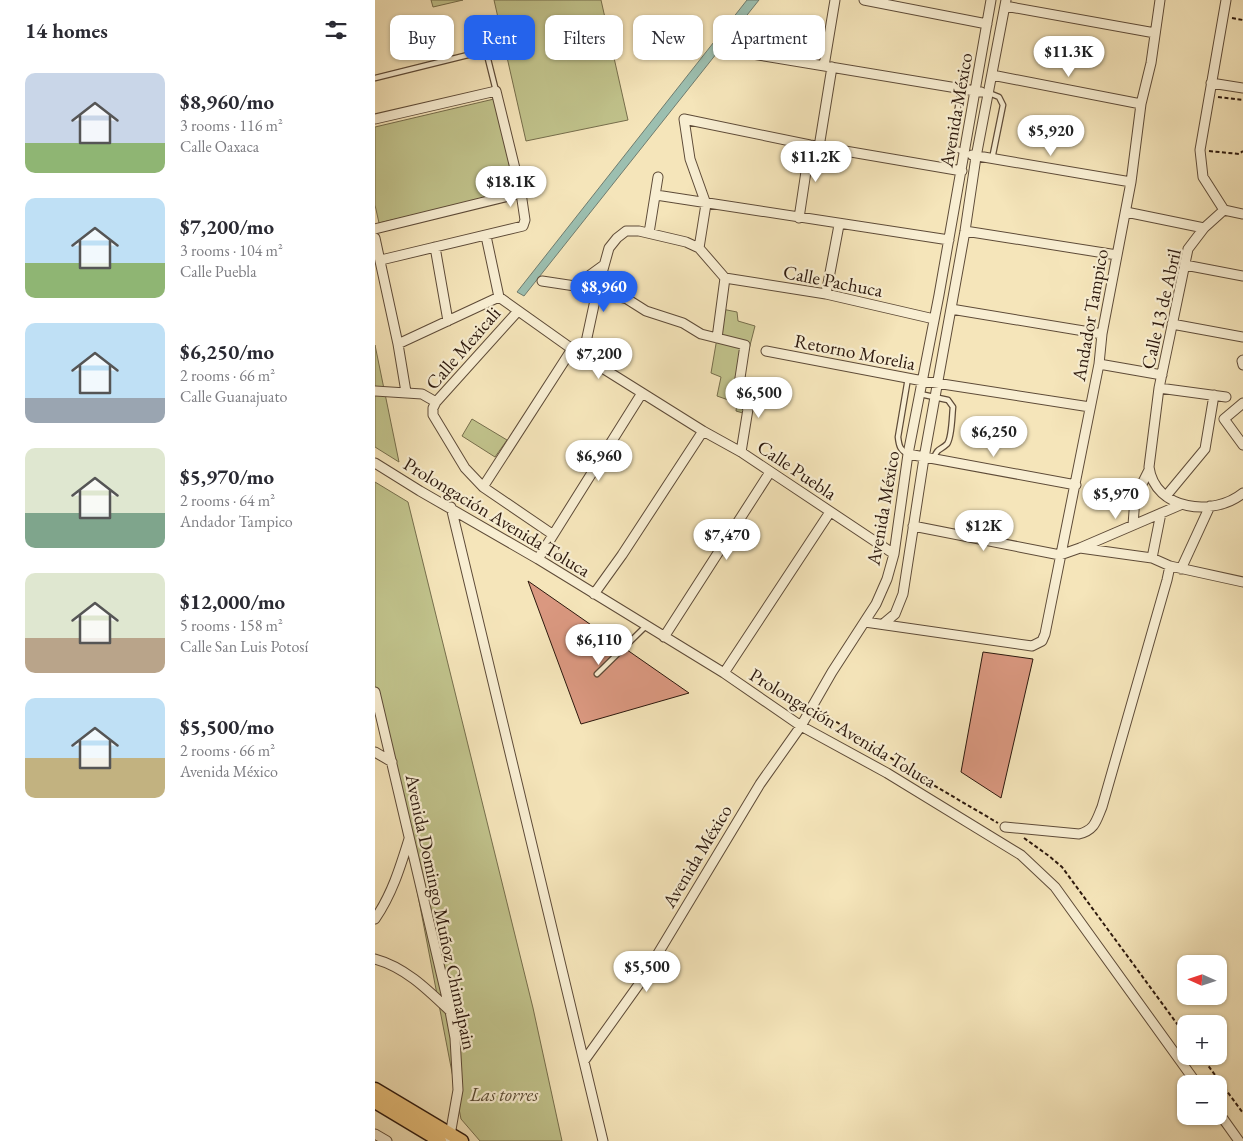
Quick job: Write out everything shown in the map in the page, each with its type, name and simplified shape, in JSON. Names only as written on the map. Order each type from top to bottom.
[{"type":"main road","points":[[375,1089],[446,1139]]},
{"type":"main road","points":[[375,1102],[446,1139],[462,1141]]},
{"type":"street","points":[[799,218],[828,67],[835,0]]},
{"type":"street","points":[[864,0],[987,24]]},
{"type":"street","name":"Avenida México","points":[[584,1061],[641,980],[760,784],[801,726],[832,672],[876,604],[887,579],[894,554],[908,454],[935,319],[991,0]]},
{"type":"street","name":"Andador Tampico","points":[[883,624],[1032,646],[1042,641],[1076,485],[1099,364],[1102,334],[1126,212],[1141,104],[1151,62],[1160,0]]},
{"type":"street","points":[[1225,0],[1200,150],[1203,177],[1224,210],[1243,214]]},
{"type":"street","points":[[1005,3],[1155,33]]},
{"type":"street","name":"Avenida México","points":[[883,624],[895,614],[903,594],[913,526],[929,459],[935,397],[1005,3]]},
{"type":"street","points":[[786,60],[989,93]]},
{"type":"street","points":[[991,75],[1141,104]]},
{"type":"street","points":[[1211,83],[1243,88]]},
{"type":"street","points":[[375,119],[496,91],[521,193],[524,223],[523,226],[518,228],[381,260]]},
{"type":"street","points":[[699,248],[706,204],[691,160],[684,119],[814,146],[962,171]]},
{"type":"street","points":[[965,153],[977,157],[1131,182]]},
{"type":"street","points":[[649,233],[658,177]]},
{"type":"street","points":[[375,229],[521,193]]},
{"type":"street","points":[[656,196],[839,225],[949,240]]},
{"type":"street","name":"Calle 13 de Abril","points":[[1133,525],[1135,498],[1149,470],[1159,388],[1188,248],[1224,210]]},
{"type":"street","points":[[1126,212],[1205,228]]},
{"type":"street","points":[[826,294],[839,225]]},
{"type":"street","points":[[583,356],[609,248],[626,231],[673,238],[699,248],[725,278],[717,338]]},
{"type":"street","points":[[965,231],[1117,255]]},
{"type":"street","points":[[398,344],[448,321],[508,304],[486,236]]},
{"type":"street","points":[[375,238],[398,344],[406,392]]},
{"type":"street","points":[[435,247],[448,321]]},
{"type":"street","points":[[542,281],[575,286],[604,265]]},
{"type":"street","points":[[1185,265],[1243,276]]},
{"type":"street","name":"Calle Pachuca","points":[[725,278],[826,294],[935,319]]},
{"type":"street","points":[[597,292],[627,299],[645,311],[683,323],[701,334],[743,343],[745,347],[738,390],[748,409],[741,452]]},
{"type":"street","name":"Calle Puebla","points":[[508,304],[572,349],[703,431],[741,452],[894,554]]},
{"type":"street","name":"Calle Mexicali","points":[[434,403],[508,304]]},
{"type":"street","points":[[951,309],[1102,334]]},
{"type":"street","points":[[1172,324],[1243,337]]},
{"type":"street","points":[[483,487],[572,349]]},
{"type":"street","name":"Retorno Morelia","points":[[766,351],[923,381],[1090,408]]},
{"type":"street","points":[[1099,364],[1162,375]]},
{"type":"street","points":[[1159,388],[1226,397]]},
{"type":"street","points":[[375,391],[422,394],[434,403]]},
{"type":"street","points":[[538,559],[642,392]]},
{"type":"street","points":[[1165,496],[1205,449],[1214,395]]},
{"type":"street","name":"Prolongación Avenida Toluca","points":[[434,403],[433,415],[465,468],[483,487],[552,534]]},
{"type":"street","points":[[1243,403],[1224,419],[1243,445]]},
{"type":"street","points":[[594,594],[703,431]]},
{"type":"street","points":[[908,454],[1076,485]]},
{"type":"street","name":"Prolongación Avenida Toluca","points":[[375,463],[538,559],[724,673],[801,726],[887,773],[1021,855],[1055,888],[1190,1075]]},
{"type":"street","points":[[1149,470],[1150,477],[1165,496],[1180,505],[1201,507],[1227,503],[1243,493]]},
{"type":"street","points":[[664,636],[770,472]]},
{"type":"street","points":[[913,526],[1060,555],[1180,505]]},
{"type":"street","points":[[1181,569],[1209,506]]},
{"type":"street","points":[[451,507],[603,1141]]},
{"type":"street","points":[[724,673],[830,512]]},
{"type":"street","points":[[1151,558],[1161,513]]},
{"type":"street","points":[[1080,548],[1151,558],[1181,569],[1243,582]]},
{"type":"street","points":[[1005,827],[1079,834],[1088,832],[1095,823],[1105,797],[1170,566]]},
{"type":"street","points":[[865,622],[883,624]]},
{"type":"street","name":"Avenida Domingo Muñoz Chimalpain","points":[[375,692],[450,1011],[458,1090],[446,1139]]},
{"type":"street","points":[[375,752],[392,762]]},
{"type":"street","points":[[375,919],[392,890],[409,839]]},
{"type":"street","points":[[375,959],[400,969],[421,984],[450,1011]]},
{"type":"street","points":[[1227,1124],[1239,1141]]},
{"type":"street","points":[[375,1134],[387,1141]]},
{"type":"lane","points":[[375,78],[484,52],[487,55],[496,91]]},
{"type":"lane","points":[[961,88],[953,140],[956,149],[965,153]]},
{"type":"lane","points":[[989,93],[999,97],[1003,105],[992,159]]},
{"type":"lane","points":[[908,378],[898,437],[899,447],[908,454]]},
{"type":"lane","points":[[920,394],[948,400],[953,408],[947,444],[938,449],[929,459]]},
{"type":"lane","points":[[597,674],[647,626]]},
{"type":"path","points":[[1217,97],[1243,100]]},
{"type":"path","points":[[1200,150],[1239,154],[1243,151]]},
{"type":"path","name":"Prolongación Avenida Toluca","points":[[813,706],[918,776],[1033,844],[1061,867],[1177,1024]]},
{"type":"path","points":[[1208,1065],[1243,1112]]},
{"type":"green space","points":[[431,0],[463,0],[433,7]]},
{"type":"green space","points":[[494,0],[601,0],[604,15],[545,15],[545,60],[614,60],[628,120],[526,141],[508,60],[535,60],[535,15],[497,15]]},
{"type":"green space","points":[[494,99],[516,191],[379,223],[375,205],[375,127]]},
{"type":"green space","points":[[722,309],[737,312],[738,321],[755,326],[739,388],[754,391],[746,414],[736,411],[737,403],[717,396],[721,377],[711,373]]},
{"type":"green space","points":[[375,345],[399,462],[375,447]]},
{"type":"green space","points":[[472,419],[507,440],[495,457],[462,436]]},
{"type":"green space","name":"Las torres","points":[[375,482],[408,502],[533,1008],[562,1141],[480,1141],[461,1119],[394,771],[375,689]]},
{"type":"shaded area","points":[[747,0],[759,0],[747,15],[735,15]]},
{"type":"shaded area","points":[[713,43],[713,58],[524,296],[517,292],[700,60],[703,60],[703,56]]},
{"type":"building","points":[[528,581],[689,693],[581,724]]},
{"type":"building","points":[[983,652],[1033,659],[1001,798],[961,772]]}]
